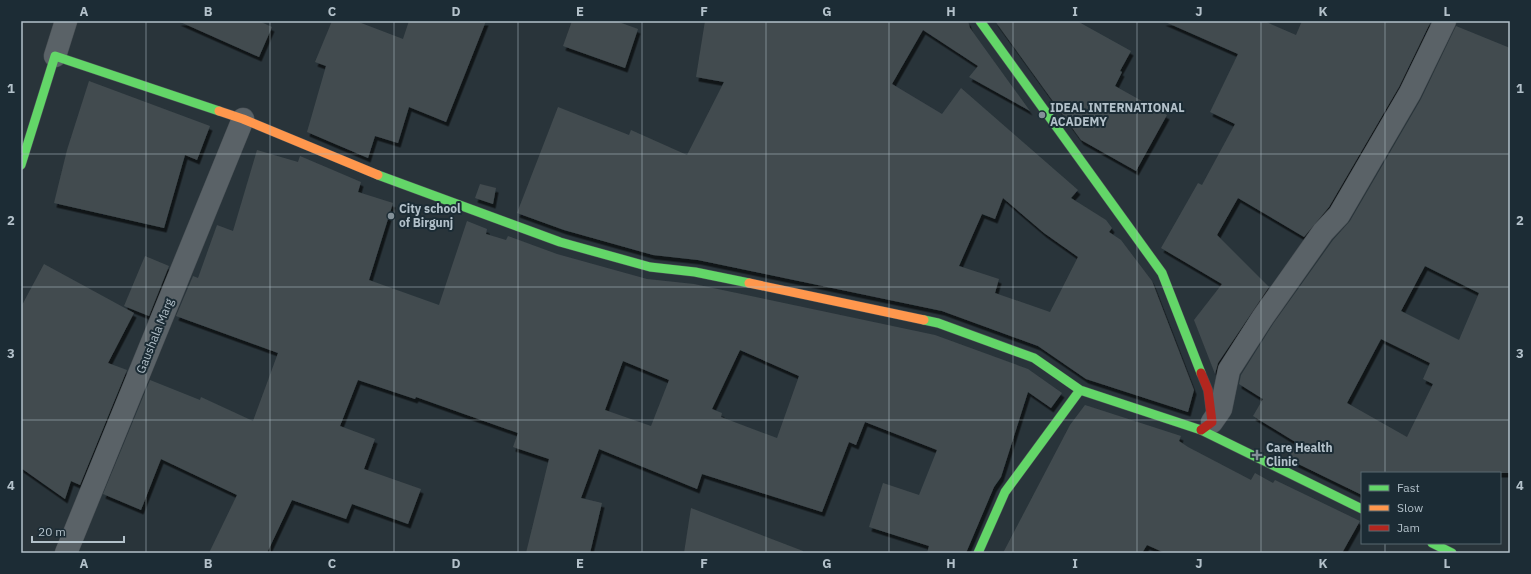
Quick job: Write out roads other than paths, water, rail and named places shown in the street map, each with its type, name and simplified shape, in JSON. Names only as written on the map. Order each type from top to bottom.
[{"type":"street","points":[[21,166],[66,21]]},
{"type":"street","points":[[980,21],[1162,273],[1208,390],[1207,426]]},
{"type":"street","points":[[1207,426],[1220,409],[1230,370],[1263,317],[1323,232],[1339,215],[1410,93],[1445,21]]},
{"type":"street","points":[[55,56],[243,119],[372,172],[560,242],[650,267],[683,272],[694,272],[938,323],[1034,358],[1080,390],[1207,426],[1361,508]]},
{"type":"street","name":"Gaushala Marg","points":[[66,553],[243,119]]},
{"type":"street","points":[[978,553],[1005,492],[1080,390]]},
{"type":"street","points":[[1434,544],[1452,553]]},
{"type":"place","name":"IDEAL INTERNATIONAL ACADEMY","points":[[1042,115]]},
{"type":"place","name":"City school of Birgunj","points":[[391,216]]},
{"type":"place","name":"Care Health Clinic","points":[[1257,455]]}]
